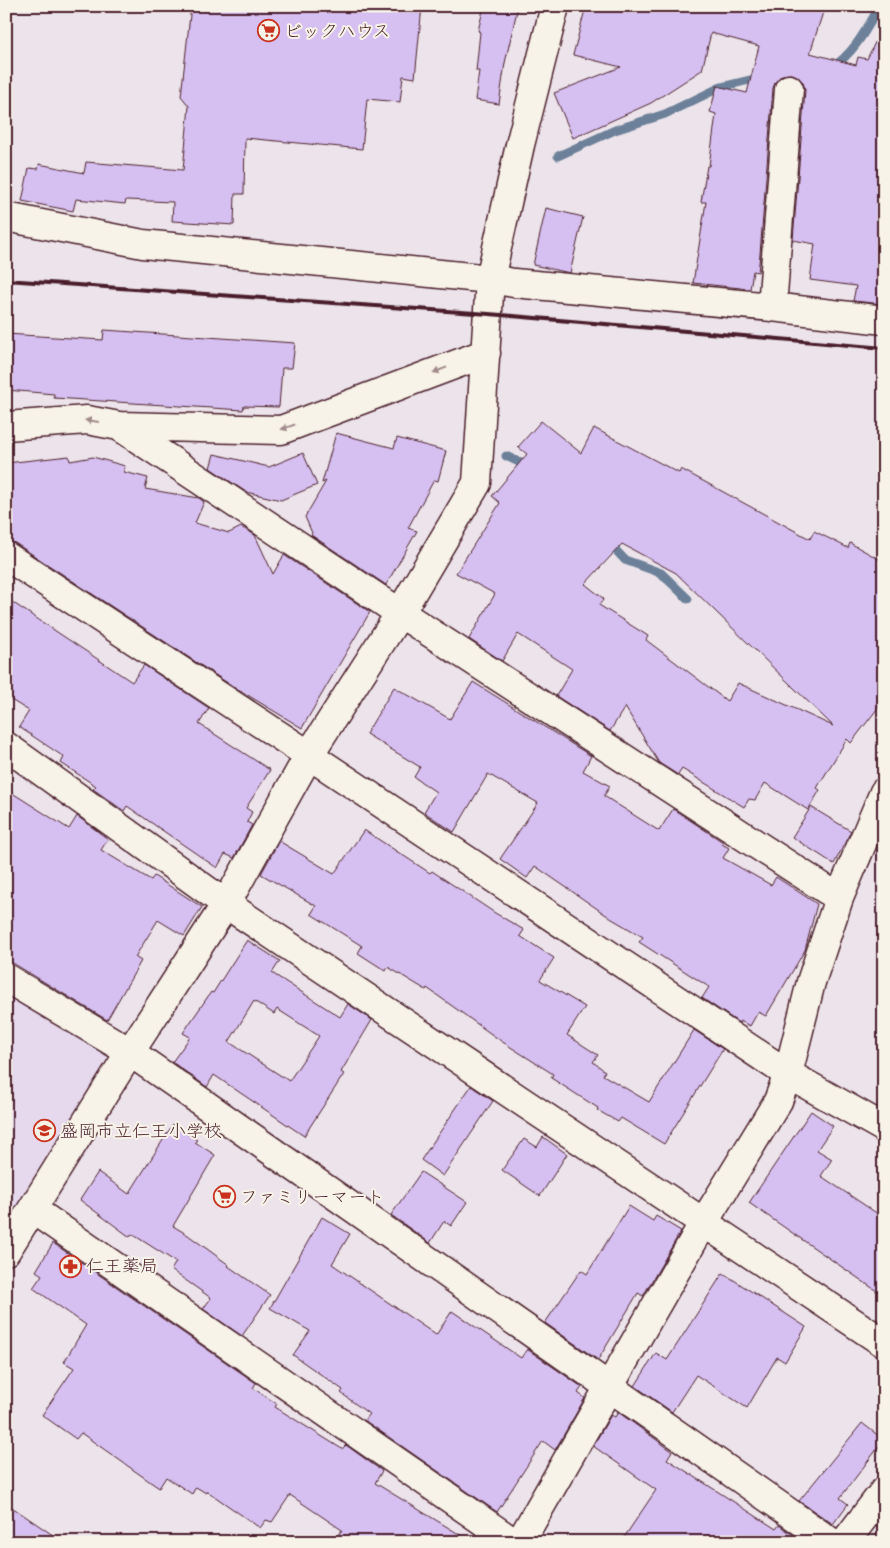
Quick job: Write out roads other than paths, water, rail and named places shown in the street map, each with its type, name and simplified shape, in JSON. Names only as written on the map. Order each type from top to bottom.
[{"type":"street","points":[[6,1250],[130,1052],[226,904],[310,755],[400,613],[477,482],[490,279],[520,145],[555,6]]},
{"type":"street","points":[[772,307],[789,89]]},
{"type":"street","points":[[6,217],[143,244],[490,279],[514,284],[772,307],[884,320]]},
{"type":"street","points":[[6,426],[86,420],[119,426],[281,430],[486,353]]},
{"type":"street","points":[[119,426],[400,613],[839,898]]},
{"type":"street","points":[[6,556],[310,755],[788,1074],[884,1128]]},
{"type":"street","points":[[6,746],[226,904],[884,1342]]},
{"type":"street","points":[[520,1542],[608,1386],[704,1222],[778,1101],[788,1074],[811,982],[839,898],[884,792]]},
{"type":"street","points":[[6,978],[130,1052],[831,1542]]},
{"type":"street","points":[[32,1209],[513,1542]]},
{"type":"street","points":[[845,1542],[884,1491]]},
{"type":"waterway","points":[[831,68],[847,56],[865,32],[880,6]]},
{"type":"waterway","points":[[558,156],[615,130],[665,114],[721,87],[762,77]]},
{"type":"waterway","points":[[506,456],[529,467]]},
{"type":"waterway","points":[[609,543],[625,560],[661,573],[688,599]]},
{"type":"railway","points":[[6,280],[489,314],[884,348]]},
{"type":"place","name":"ビックハウス","points":[[268,31]]},
{"type":"place","name":"盛岡市立仁王小学校","points":[[44,1131]]},
{"type":"place","name":"ファミリーマート","points":[[224,1197]]},
{"type":"place","name":"仁王薬局","points":[[70,1266]]}]
